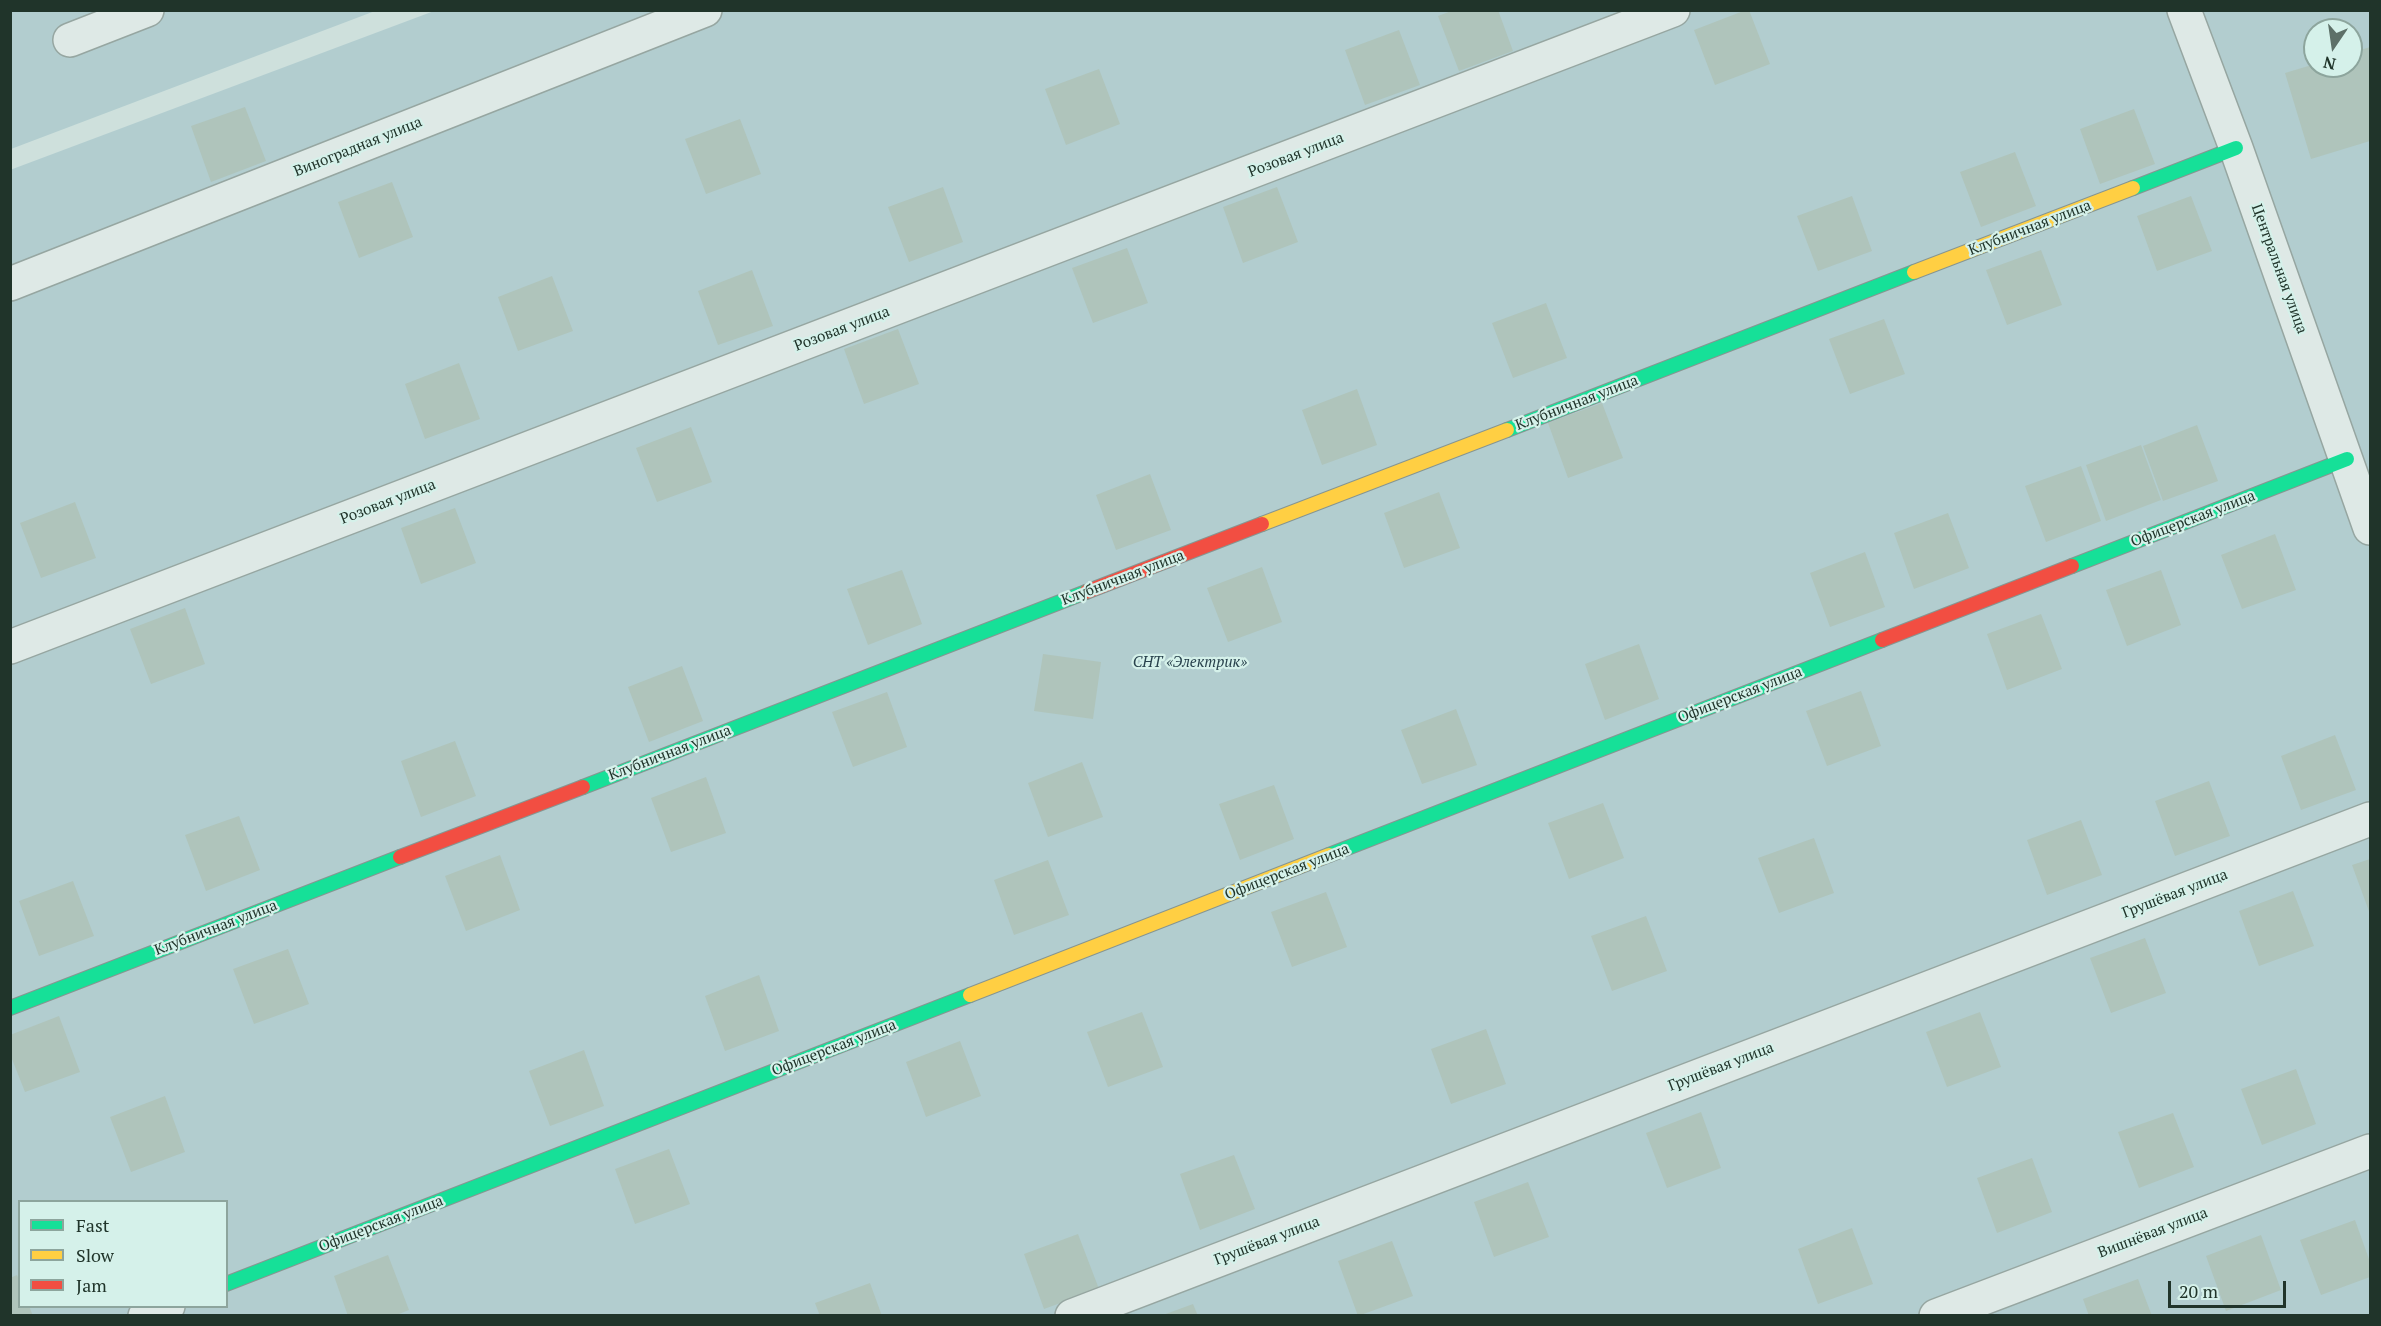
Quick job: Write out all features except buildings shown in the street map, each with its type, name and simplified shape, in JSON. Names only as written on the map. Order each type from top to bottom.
[{"type":"street","points":[[70,40],[147,10]]},
{"type":"street","name":"Виноградная улица","points":[[10,284],[705,10]]},
{"type":"street","name":"Розовая улица","points":[[10,647],[1673,10]]},
{"type":"street","name":"Центральная улица","points":[[2184,10],[2236,148],[2370,528]]},
{"type":"street","name":"Клубничная улица","points":[[10,1008],[2236,148]]},
{"type":"street","name":"Офицерская улица","points":[[228,1283],[2347,459]]},
{"type":"street","name":"Грушёвая улица","points":[[1072,1316],[2370,819]]},
{"type":"street","name":"Вишнёвая улица","points":[[1936,1316],[2370,1151]]},
{"type":"street","points":[[145,1316],[163,1308]]},
{"type":"green space","points":[[11,11],[375,11],[11,149]]},
{"type":"green space","name":"СНТ «Электрик»","points":[[434,11],[2370,11],[2370,1315],[11,1315],[10,170]]},
{"type":"traffic: fast","points":[[2133,188],[2236,148]]},
{"type":"traffic: fast","points":[[1507,430],[1914,272]]},
{"type":"traffic: fast","points":[[2072,566],[2347,459]]},
{"type":"traffic: fast","points":[[583,787],[1086,592]]},
{"type":"traffic: fast","points":[[1329,855],[1882,640]]},
{"type":"traffic: fast","points":[[10,1008],[400,857]]},
{"type":"traffic: fast","points":[[228,1283],[970,995]]},
{"type":"traffic: slow","points":[[1914,272],[2133,188]]},
{"type":"traffic: slow","points":[[1262,524],[1507,430]]},
{"type":"traffic: slow","points":[[970,995],[1329,855]]},
{"type":"traffic: jam","points":[[1086,592],[1262,524]]},
{"type":"traffic: jam","points":[[1882,640],[2072,566]]},
{"type":"traffic: jam","points":[[400,857],[583,787]]}]
